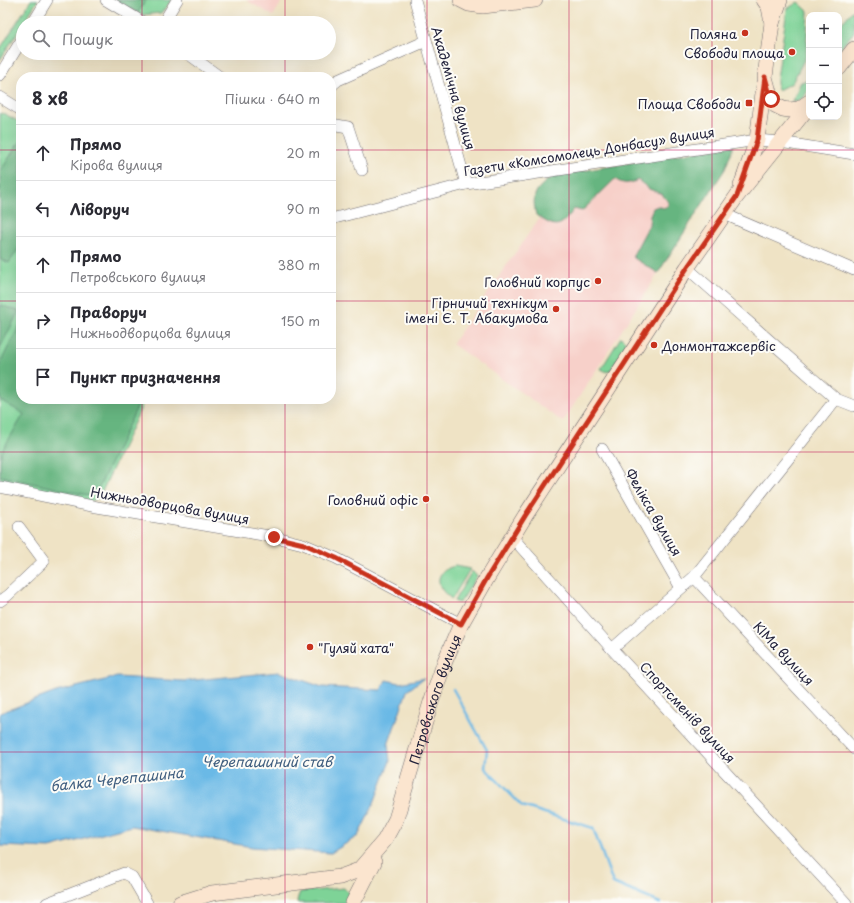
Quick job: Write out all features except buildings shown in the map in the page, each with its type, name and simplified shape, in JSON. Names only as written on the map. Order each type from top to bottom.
[{"type":"main road","points":[[461,0],[476,6],[535,0]]},
{"type":"main road","points":[[764,0],[768,7],[772,23]]},
{"type":"main road","points":[[737,196],[757,140],[772,23],[780,0]]},
{"type":"main road","points":[[842,64],[854,49]]},
{"type":"main road","points":[[765,77],[771,99],[775,105],[783,109],[790,110],[800,108],[806,104]]},
{"type":"main road","points":[[737,196],[806,110]]},
{"type":"main road","name":"Петровського вулиця","points":[[180,903],[212,893],[340,877],[360,870],[384,841],[396,819],[431,702],[445,661],[461,624],[512,537],[687,268],[737,196]]},
{"type":"main road","points":[[353,903],[384,841]]},
{"type":"street","points":[[37,16],[47,0]]},
{"type":"street","points":[[106,0],[132,16]]},
{"type":"street","points":[[167,16],[177,0]]},
{"type":"street","name":"Академічна вулиця","points":[[415,0],[466,184]]},
{"type":"street","points":[[336,82],[426,41]]},
{"type":"street","points":[[0,75],[16,49]]},
{"type":"street","points":[[196,60],[213,72]]},
{"type":"street","points":[[0,97],[16,107]]},
{"type":"street","points":[[336,125],[348,127],[362,170]]},
{"type":"street","name":"Газети «Комсомолець Донбасу» вулиця","points":[[336,218],[466,184],[757,140],[780,142],[854,154]]},
{"type":"street","points":[[724,214],[854,270]]},
{"type":"street","points":[[687,268],[836,399],[854,406]]},
{"type":"street","points":[[612,649],[694,577],[836,399]]},
{"type":"street","name":"Фелікса вулиця","points":[[602,449],[681,588]]},
{"type":"street","name":"Нижньодворцова вулиця","points":[[0,486],[97,507],[274,537],[304,544],[336,558],[461,624]]},
{"type":"street","points":[[0,601],[44,561],[19,527]]},
{"type":"street","name":"Спортсменів вулиця","points":[[512,537],[612,649],[846,903]]},
{"type":"street","name":"КІМа вулиця","points":[[694,577],[854,749]]},
{"type":"street","points":[[47,903],[124,873],[132,877],[147,903]]},
{"type":"shaded area","points":[[246,0],[283,0],[273,16]]},
{"type":"shaded area","name":"Гірничий технікум імені Є. Т. Абакумова","points":[[725,169],[563,422],[452,344],[572,171]]},
{"type":"green space","points":[[31,0],[38,0],[28,16],[21,16]]},
{"type":"green space","points":[[115,0],[172,0],[161,13],[141,15]]},
{"type":"green space","points":[[115,0],[146,0],[138,13]]},
{"type":"green space","points":[[798,2],[808,11],[806,12],[806,56],[792,83],[778,90],[777,79],[787,9]]},
{"type":"green space","points":[[854,9],[854,32],[842,46],[842,23]]},
{"type":"green space","points":[[16,24],[16,35],[0,60],[0,49]]},
{"type":"green space","points":[[806,81],[806,93],[800,100],[792,101],[801,82]]},
{"type":"green space","points":[[0,113],[16,120],[16,404],[143,404],[99,498],[91,501],[0,481]]},
{"type":"green space","points":[[734,145],[725,169],[658,273],[634,258],[633,255],[649,225],[650,215],[653,208],[658,206],[663,208],[668,206],[668,202],[662,194],[649,189],[638,180],[626,183],[615,179],[582,211],[574,209],[565,220],[557,225],[548,223],[536,215],[534,201],[536,192],[542,184],[553,176]]},
{"type":"green space","points":[[16,147],[16,252],[9,263],[0,259],[0,172]]},
{"type":"green space","points":[[0,305],[16,310],[16,317],[0,348]]},
{"type":"green space","points":[[16,333],[16,404],[139,404],[97,492],[91,496],[0,476],[0,460],[3,449],[24,414],[0,400],[0,363]]},
{"type":"green space","points":[[621,337],[626,342],[626,345],[611,370],[607,372],[601,369]]},
{"type":"green space","points":[[455,566],[470,569],[452,599],[442,590],[439,580],[443,572],[448,568]]},
{"type":"green space","points":[[472,571],[477,576],[462,600],[459,603],[454,601]]},
{"type":"green space","points":[[344,888],[349,894],[346,903],[297,902],[300,892]]},
{"type":"water","name":"Черепашиний став","points":[[279,672],[322,687],[381,690],[386,680],[400,683],[424,678],[407,691],[388,745],[390,761],[372,808],[358,836],[331,853],[252,847],[132,826],[50,848],[0,846],[0,713],[56,692],[117,677],[184,681]]},
{"type":"waterway","name":"балка Черепашина","points":[[453,689],[487,750],[485,768],[522,806],[593,828],[613,883],[660,903]]},
{"type":"place","name":"Поляна","points":[[745,33]]},
{"type":"place","name":"Свободи площа","points":[[792,52]]},
{"type":"place","name":"Площа Свободи","points":[[749,103]]},
{"type":"place","name":"Головний корпус","points":[[598,281]]},
{"type":"place","name":"Гірничий технікум імені Є. Т. Абакумова","points":[[556,309]]},
{"type":"place","name":"Донмонтажсервіс","points":[[654,345]]},
{"type":"place","name":"Головний офіс","points":[[426,499]]},
{"type":"place","name":"\"Гуляй хата\"","points":[[310,647]]},
{"type":"route","points":[[274,537],[304,544],[336,558],[461,624],[525,516],[687,268],[737,196],[757,140],[765,77],[771,99]]}]
